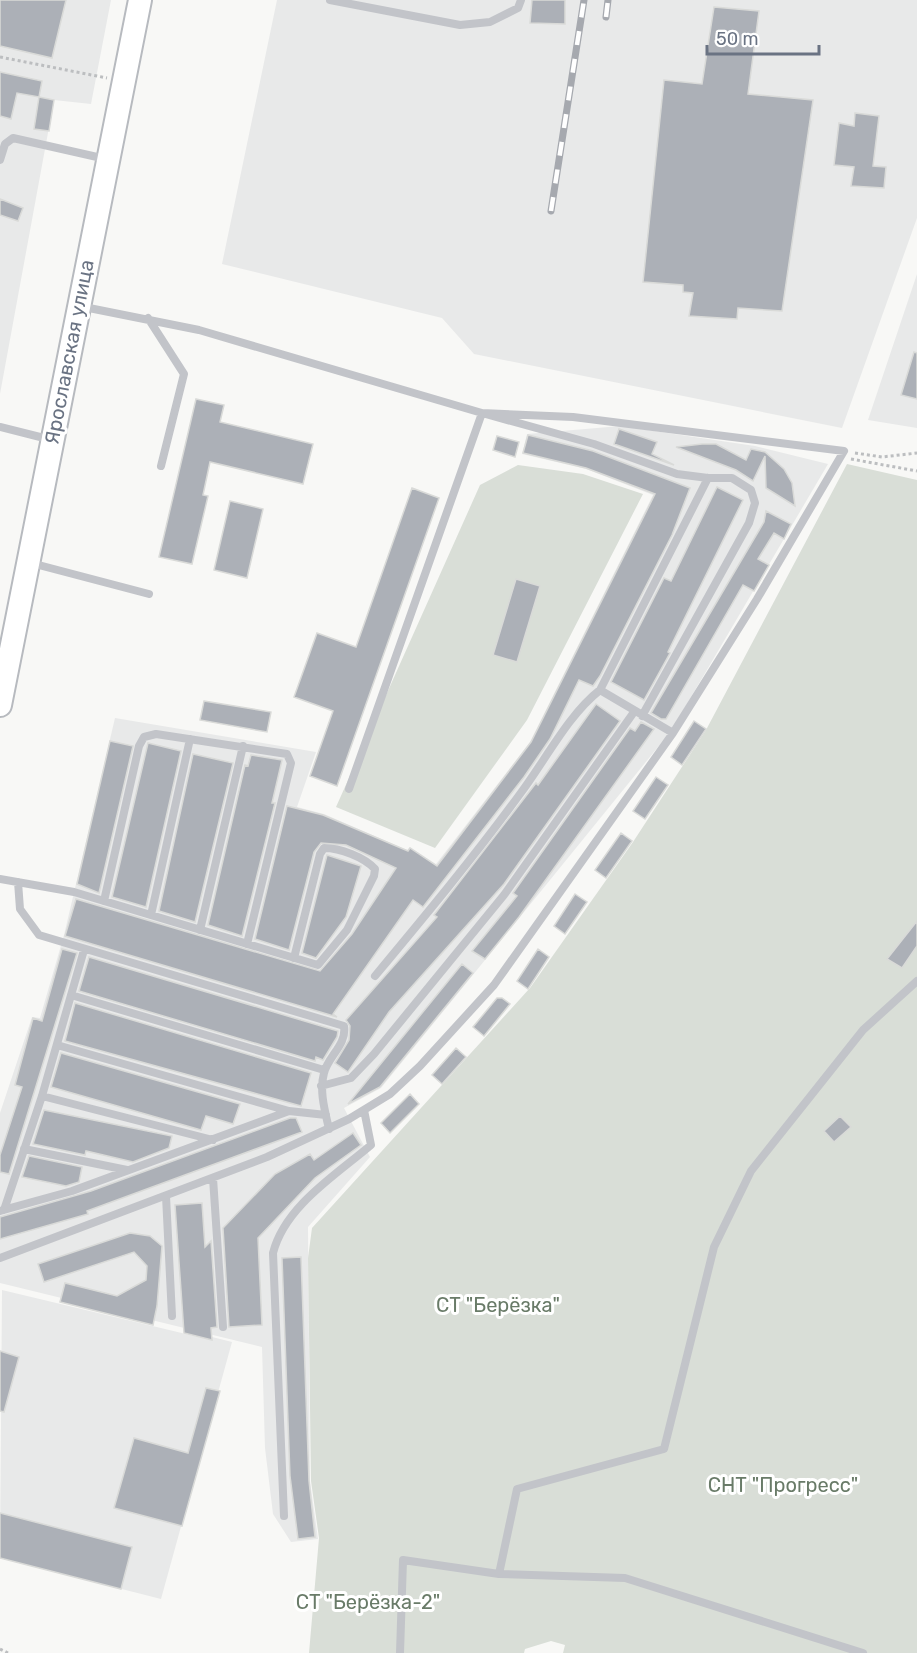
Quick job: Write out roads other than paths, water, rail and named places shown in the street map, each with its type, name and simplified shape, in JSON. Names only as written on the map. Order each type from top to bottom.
[{"type":"main road","name":"Ярославская улица","points":[[0,705],[140,0]]},
{"type":"lane","points":[[330,0],[460,25],[490,22],[518,8],[521,0]]},
{"type":"lane","points":[[0,160],[6,144],[13,138],[108,159]]},
{"type":"lane","points":[[79,306],[148,318],[318,363],[594,444],[677,474],[732,478],[751,490],[755,503],[749,523],[638,714],[504,895],[374,1054],[351,1078],[321,1086]]},
{"type":"lane","points":[[148,318],[184,374],[161,466]]},
{"type":"lane","points":[[0,1258],[267,1158],[364,1110],[390,1094],[420,1066],[494,985],[673,733],[757,599],[842,454],[573,417],[482,413]]},
{"type":"lane","points":[[349,789],[482,413]]},
{"type":"lane","points":[[0,428],[52,440]]},
{"type":"lane","points":[[375,976],[463,872],[548,758],[581,705],[600,690],[708,478]]},
{"type":"lane","points":[[27,562],[149,594]]},
{"type":"lane","points":[[600,690],[673,733]]},
{"type":"lane","points":[[104,901],[139,746],[144,737],[156,734],[286,754],[291,763],[247,944]]},
{"type":"lane","points":[[151,915],[190,739]]},
{"type":"lane","points":[[200,930],[243,746]]},
{"type":"lane","points":[[0,879],[74,892],[200,930],[294,958],[318,965],[347,930],[374,876],[375,869],[368,862],[332,848],[324,848],[320,854],[294,958]]},
{"type":"lane","points":[[18,882],[20,909],[39,935],[344,1026],[342,1042],[324,1070],[321,1086],[329,1129]]},
{"type":"lane","points":[[2,1210],[42,1096],[84,950]]},
{"type":"lane","points":[[499,1574],[517,1489],[664,1449],[714,1247],[751,1171],[863,1030],[917,981]]},
{"type":"lane","points":[[71,995],[324,1070]]},
{"type":"lane","points":[[57,1045],[289,1111],[326,1115]]},
{"type":"lane","points":[[42,1096],[214,1140]]},
{"type":"lane","points":[[284,1516],[273,1253],[278,1236],[290,1217],[371,1145],[364,1110]]},
{"type":"lane","points":[[2,1210],[72,1191],[289,1111]]},
{"type":"lane","points":[[24,1149],[128,1171]]},
{"type":"lane","points":[[213,1178],[223,1327]]},
{"type":"lane","points":[[166,1196],[172,1316]]},
{"type":"lane","points":[[400,1653],[403,1560],[499,1574],[625,1578],[863,1653]]},
{"type":"railway","points":[[551,211],[584,0]]},
{"type":"railway","points":[[606,17],[608,0]]},
{"type":"park label","name":"СТ \"Берёзка\"","points":[[498,1305]]},
{"type":"park label","name":"СНТ \"Прогресс\"","points":[[783,1485]]},
{"type":"park label","name":"СТ \"Берёзка-2\"","points":[[368,1602]]}]
